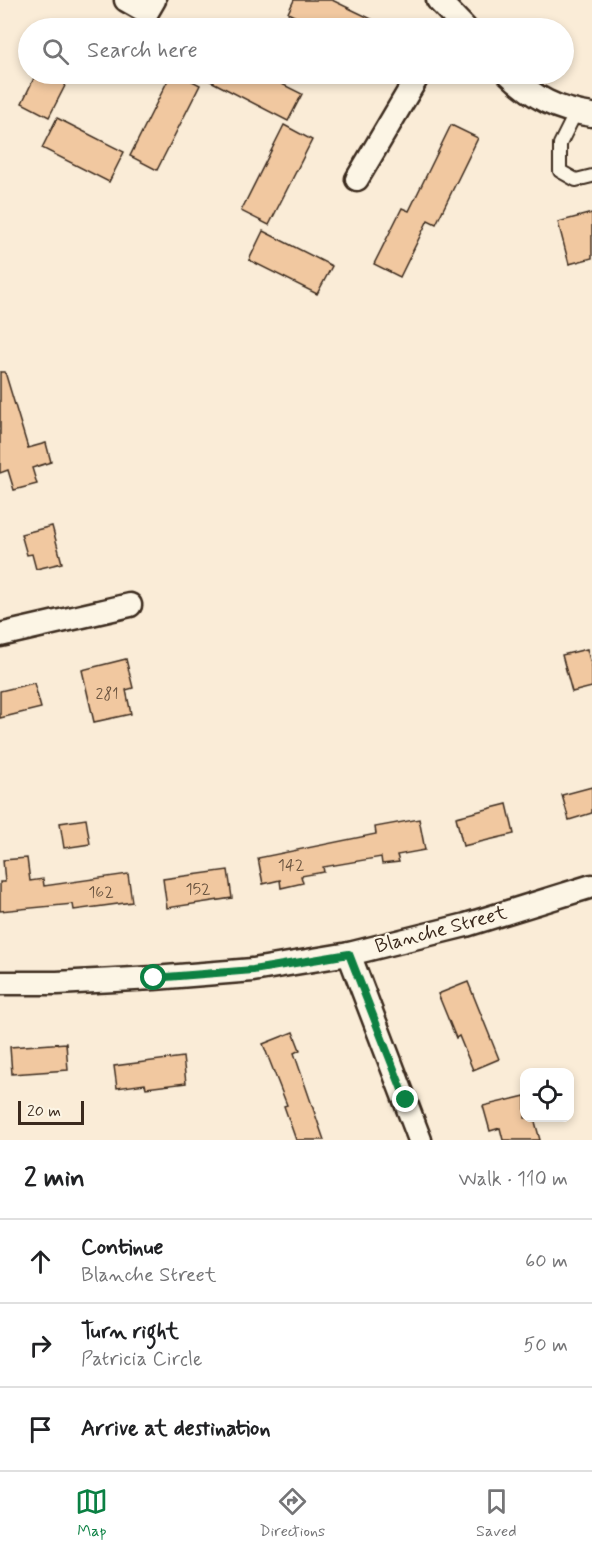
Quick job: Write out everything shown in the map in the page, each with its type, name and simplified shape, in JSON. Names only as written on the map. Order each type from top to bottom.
[{"type":"street","points":[[126,0],[147,12],[154,0]]},
{"type":"street","points":[[438,0],[455,18]]},
{"type":"street","points":[[357,179],[413,84]]},
{"type":"street","points":[[520,84],[547,103],[584,113]]},
{"type":"street","points":[[0,635],[130,604]]},
{"type":"street","name":"Blanche Street","points":[[0,983],[89,982],[253,970],[349,954],[466,925],[592,886]]},
{"type":"street","points":[[349,954],[420,1140]]},
{"type":"lane","points":[[584,113],[560,144],[560,171],[576,180],[592,176]]},
{"type":"building","points":[[294,0],[332,0],[369,18],[298,18],[288,13]]},
{"type":"building","points":[[31,84],[66,84],[49,117],[22,103]]},
{"type":"building","points":[[166,84],[200,85],[157,170],[130,156]]},
{"type":"building","points":[[216,84],[282,84],[302,94],[288,121]]},
{"type":"building","points":[[57,118],[124,152],[109,182],[42,148]]},
{"type":"building","points":[[284,125],[312,140],[269,225],[241,211]]},
{"type":"building","points":[[451,125],[478,138],[436,224],[428,220],[400,277],[374,264],[402,208],[409,211]]},
{"type":"building","points":[[592,213],[592,258],[569,264],[558,222]]},
{"type":"building","points":[[263,231],[332,266],[317,294],[249,260]]},
{"type":"building","points":[[0,372],[5,372],[28,448],[46,443],[51,462],[32,468],[37,484],[14,490],[8,470],[0,473]]},
{"type":"building","points":[[52,526],[62,563],[36,569],[32,554],[27,555],[21,534]]},
{"type":"building","points":[[587,649],[592,668],[592,687],[572,692],[562,655]]},
{"type":"building","points":[[126,659],[133,688],[126,690],[131,714],[94,722],[82,670]]},
{"type":"building","points":[[34,683],[41,708],[0,718],[0,691]]},
{"type":"building","points":[[592,787],[592,813],[569,820],[562,795]]},
{"type":"building","points":[[507,804],[514,834],[463,846],[456,817]]},
{"type":"building","points":[[86,819],[90,844],[64,848],[60,823]]},
{"type":"building","points":[[419,819],[425,850],[397,855],[399,862],[382,864],[381,857],[323,867],[324,872],[301,876],[303,883],[281,888],[280,880],[263,884],[258,858],[376,834],[375,827]]},
{"type":"building","points":[[27,858],[30,881],[43,879],[44,886],[128,874],[132,902],[74,910],[73,904],[0,911],[0,882],[5,882],[3,860]]},
{"type":"building","points":[[228,870],[232,898],[167,908],[163,879]]},
{"type":"building","points":[[468,982],[499,1059],[473,1070],[459,1036],[456,1038],[438,994]]},
{"type":"building","points":[[293,1032],[300,1050],[294,1053],[324,1140],[296,1140],[284,1106],[287,1105],[263,1044]]},
{"type":"building","points":[[66,1043],[68,1070],[12,1074],[10,1047]]},
{"type":"building","points":[[183,1057],[186,1083],[146,1088],[145,1084],[117,1088],[114,1066]]},
{"type":"building","points":[[520,1097],[520,1122],[535,1122],[540,1140],[503,1140],[500,1128],[490,1131],[483,1106]]},
{"type":"route","points":[[154,978],[253,970],[349,954],[406,1100]]}]
